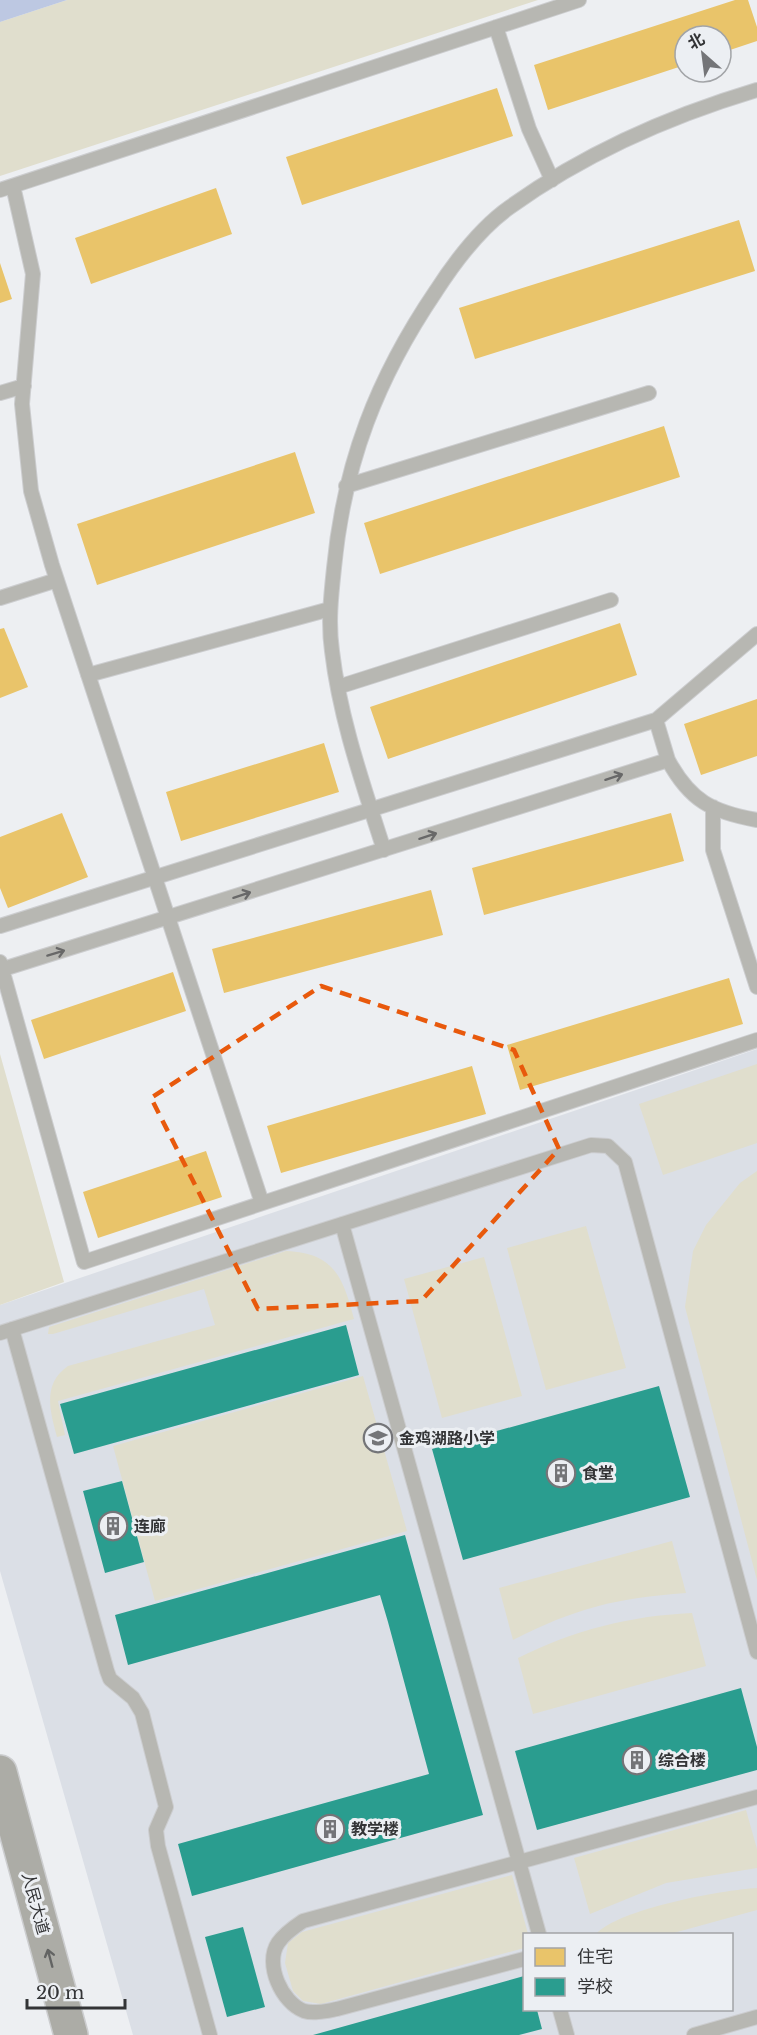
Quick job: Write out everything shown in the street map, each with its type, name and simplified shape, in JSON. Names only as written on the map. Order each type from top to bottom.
[{"type":"main road","name":"人民大道","points":[[0,1772],[71,2035]]},
{"type":"lane","points":[[261,1203],[57,580],[31,491],[22,404],[33,274],[6,188],[579,0]]},
{"type":"lane","points":[[496,27],[529,129],[552,180]]},
{"type":"lane","points":[[384,850],[352,749],[338,687],[332,650],[330,609],[338,517],[373,402],[408,332],[459,255],[508,208],[582,161],[646,131],[757,90]]},
{"type":"lane","points":[[0,393],[24,386]]},
{"type":"lane","points":[[346,486],[649,393]]},
{"type":"lane","points":[[0,598],[57,580]]},
{"type":"lane","points":[[338,687],[611,600]]},
{"type":"lane","points":[[88,675],[330,609]]},
{"type":"lane","points":[[0,926],[656,720],[757,634]]},
{"type":"lane","points":[[656,720],[668,760],[681,783],[699,801],[757,820]]},
{"type":"lane","points":[[668,760],[167,918],[1,967],[84,1262],[757,1040]]},
{"type":"lane","points":[[713,807],[713,850],[757,987]]},
{"type":"lane","points":[[210,2035],[158,1846],[156,1830],[166,1807],[142,1713],[133,1698],[110,1679],[107,1671],[6,1331],[591,1145],[608,1146],[625,1162],[757,1652]]},
{"type":"lane","points":[[342,1224],[538,1933]]},
{"type":"lane","points":[[523,1960],[337,2009],[316,2012],[306,2012],[291,2004],[281,1990],[275,1965],[277,1945],[303,1921],[519,1864],[757,1797]]},
{"type":"lane","points":[[560,2011],[567,2035]]},
{"type":"lane","points":[[694,2035],[712,2033],[757,2017]]},
{"type":"highlighted area","points":[[321,986],[514,1050],[559,1149],[421,1301],[258,1309],[151,1098]]},
{"type":"shaded area","points":[[67,0],[538,0],[0,176],[0,22]]},
{"type":"shaded area","name":"金鸡湖路小学","points":[[757,1049],[757,2035],[133,2035],[0,1571],[0,1305]]},
{"type":"shaded area","points":[[0,1054],[64,1282],[0,1305]]},
{"type":"shaded area","points":[[757,1064],[757,1143],[663,1175],[639,1104]]},
{"type":"shaded area","points":[[757,1171],[757,1580],[685,1307],[693,1251],[706,1225],[740,1183]]},
{"type":"shaded area","points":[[586,1226],[626,1368],[546,1390],[507,1248]]},
{"type":"shaded area","points":[[286,1251],[315,1257],[326,1262],[334,1270],[345,1291],[354,1319],[58,1401],[65,1435],[57,1437],[52,1417],[51,1390],[54,1381],[68,1366],[215,1325],[204,1289],[53,1334],[48,1334],[49,1327]]},
{"type":"shaded area","points":[[484,1257],[522,1396],[442,1418],[404,1279]]},
{"type":"shaded area","points":[[363,1376],[407,1531],[155,1601],[113,1446]]},
{"type":"shaded area","points":[[672,1541],[686,1593],[638,1598],[597,1606],[557,1620],[513,1640],[499,1588]]},
{"type":"shaded area","points":[[692,1613],[706,1666],[533,1714],[518,1658],[581,1632],[602,1626],[646,1617]]},
{"type":"shaded area","points":[[746,1810],[757,1849],[757,1868],[666,1883],[590,1914],[574,1858]]},
{"type":"shaded area","points":[[512,1875],[528,1933],[523,1933],[523,1948],[321,2004],[303,2001],[293,1991],[285,1963],[288,1943],[302,1932]]},
{"type":"shaded area","points":[[757,1888],[757,1910],[674,1933],[597,1933],[608,1925],[648,1909],[696,1897]]},
{"type":"water","points":[[0,0],[67,0],[0,22]]},
{"type":"building: 住宅","points":[[735,0],[748,0],[757,27],[757,41],[733,49],[733,24],[673,24],[673,69],[548,110],[534,65]]},
{"type":"building: 住宅","points":[[497,88],[513,136],[302,205],[286,157]]},
{"type":"building: 住宅","points":[[216,188],[232,234],[91,284],[75,238]]},
{"type":"building: 住宅","points":[[739,220],[755,271],[475,359],[459,308]]},
{"type":"building: 住宅","points":[[0,263],[12,299],[0,303]]},
{"type":"building: 住宅","points":[[664,426],[680,477],[380,574],[364,523]]},
{"type":"building: 住宅","points":[[295,452],[315,513],[97,585],[77,524]]},
{"type":"building: 住宅","points":[[620,623],[637,675],[388,759],[370,707]]},
{"type":"building: 住宅","points":[[4,628],[28,687],[0,698],[0,629]]},
{"type":"building: 住宅","points":[[757,699],[757,756],[701,775],[684,724]]},
{"type":"building: 住宅","points":[[324,743],[339,792],[181,841],[166,792]]},
{"type":"building: 住宅","points":[[62,813],[88,877],[8,908],[0,888],[0,837]]},
{"type":"building: 住宅","points":[[671,813],[684,861],[484,915],[472,868]]},
{"type":"building: 住宅","points":[[431,890],[443,935],[224,993],[212,949]]},
{"type":"building: 住宅","points":[[173,972],[186,1011],[44,1059],[31,1020]]},
{"type":"building: 住宅","points":[[729,978],[743,1024],[520,1090],[507,1045]]},
{"type":"building: 住宅","points":[[472,1066],[486,1114],[281,1173],[267,1126]]},
{"type":"building: 住宅","points":[[206,1151],[222,1197],[98,1238],[83,1192]]},
{"type":"building: 学校","points":[[346,1325],[359,1375],[74,1454],[60,1404]]},
{"type":"building: 学校","name":"食堂","points":[[659,1386],[690,1497],[463,1560],[432,1449]]},
{"type":"building: 学校","name":"连廊","points":[[122,1481],[144,1562],[105,1573],[83,1491]]},
{"type":"building: 学校","points":[[405,1535],[483,1815],[192,1896],[178,1844],[429,1774],[388,1622],[380,1595],[128,1665],[115,1615]]},
{"type":"building: 学校","name":"综合楼","points":[[741,1688],[757,1747],[757,1770],[537,1830],[515,1751]]},
{"type":"building: 学校","points":[[243,1927],[265,2007],[227,2017],[205,1937]]},
{"type":"building: 学校","points":[[523,1976],[523,2011],[537,2011],[542,2029],[519,2035],[313,2035]]},
{"type":"place","name":"金鸡湖路小学","points":[[378,1438]]},
{"type":"place","name":"食堂","points":[[561,1473]]},
{"type":"place","name":"连廊","points":[[113,1526]]},
{"type":"place","name":"综合楼","points":[[637,1760]]},
{"type":"place","name":"教学楼","points":[[330,1829]]}]
